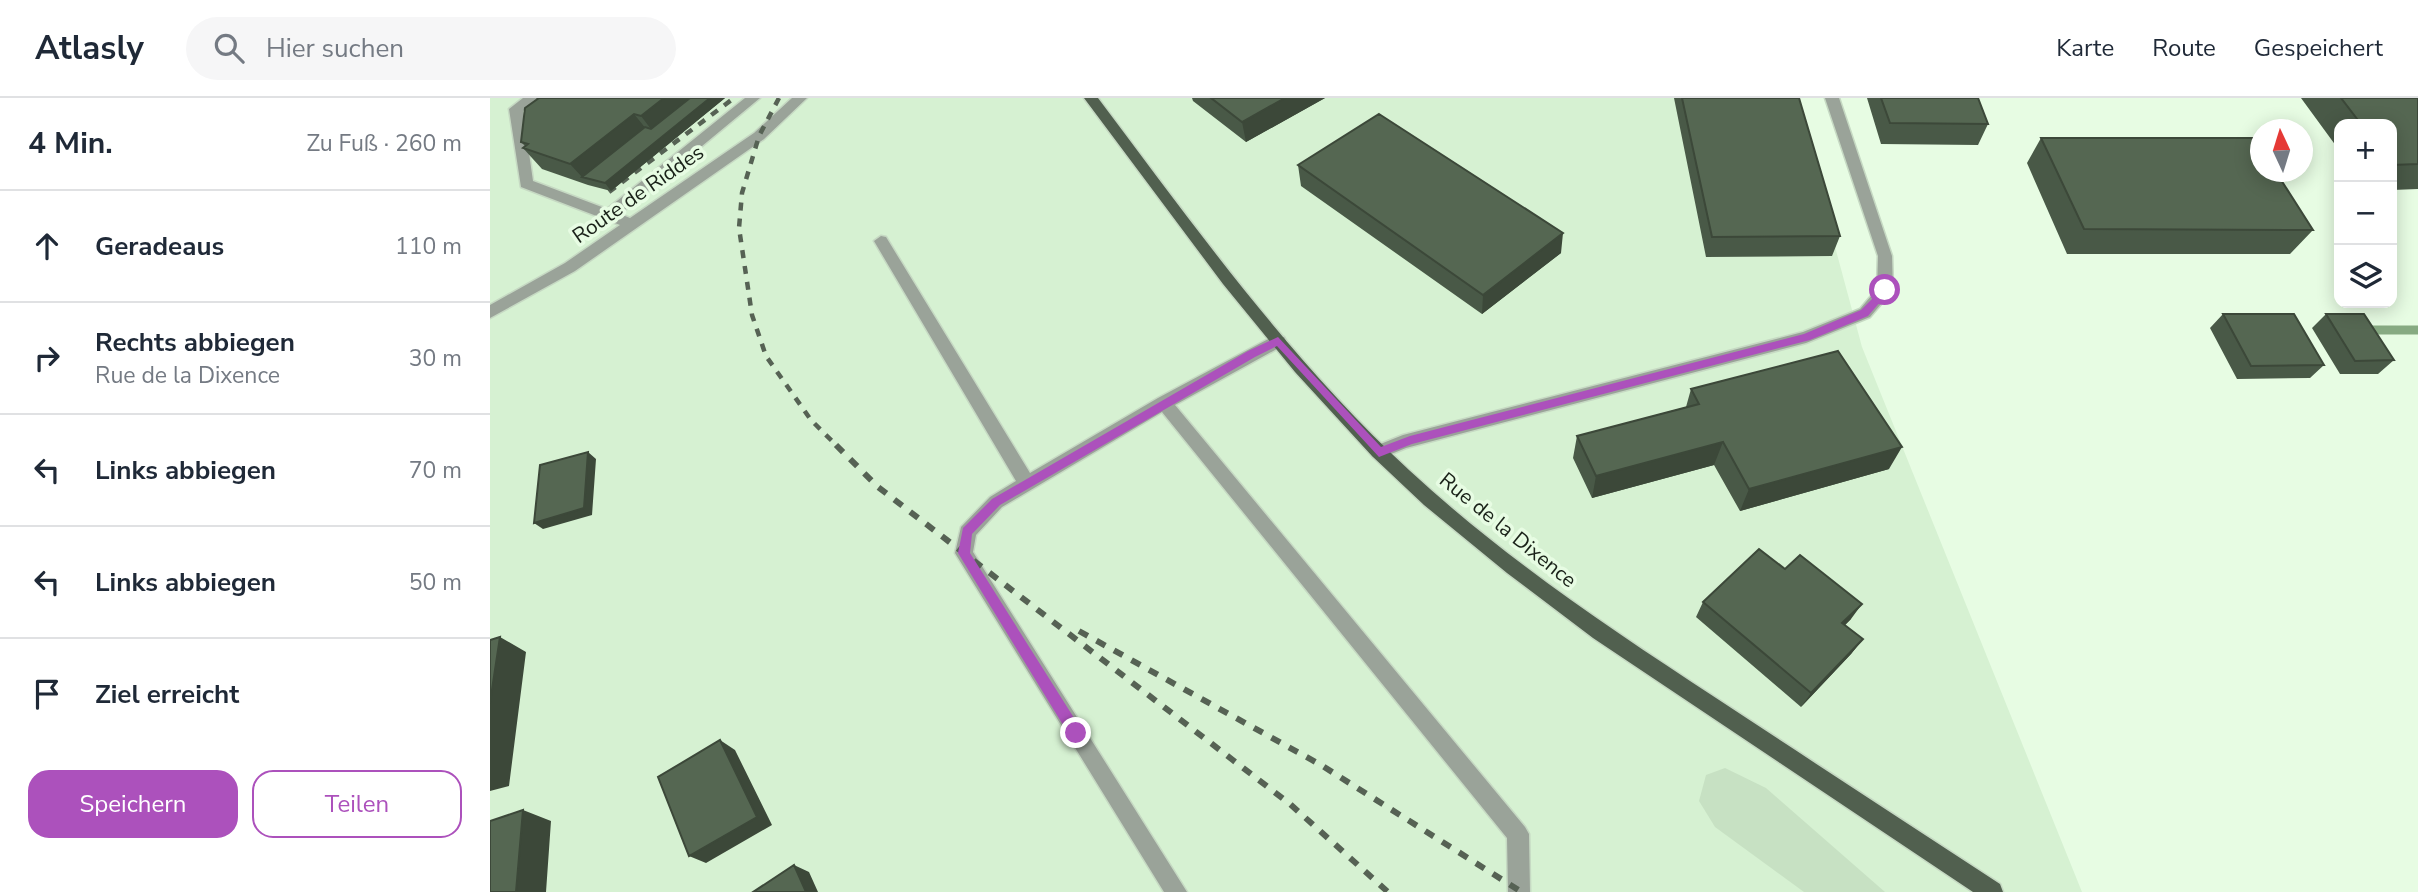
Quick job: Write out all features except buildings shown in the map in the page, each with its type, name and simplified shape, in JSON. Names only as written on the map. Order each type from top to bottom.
[{"type":"main road","name":"Rue de la Dixence","points":[[1091,98],[1278,341],[1379,452],[1452,518],[1600,632],[1992,892]]},
{"type":"street","points":[[532,98],[516,109],[526,184],[631,224]]},
{"type":"street","points":[[609,215],[753,98]]},
{"type":"street","name":"Route de Riddes","points":[[490,312],[570,267],[760,136],[800,98]]},
{"type":"street","points":[[1379,452],[1410,440],[1806,337],[1865,313],[1885,290],[1885,257],[1832,98]]},
{"type":"street","points":[[881,241],[1027,484]]},
{"type":"street","points":[[1176,892],[964,553],[967,532],[996,502],[1164,403],[1278,341]]},
{"type":"street","points":[[1164,403],[1518,834],[1519,892]]},
{"type":"shaded area","points":[[490,98],[1795,98],[1862,347],[2082,892],[490,892]]},
{"type":"shaded area","points":[[1725,768],[1766,788],[1885,892],[1804,892],[1715,827],[1699,801],[1706,775]]},
{"type":"waterway","points":[[2372,330],[2418,330]]},
{"type":"railway","points":[[609,192],[734,98]]},
{"type":"railway","points":[[779,98],[759,136],[742,193],[739,228],[752,315],[766,356],[811,420],[878,487],[1290,804],[1388,892]]},
{"type":"railway","points":[[1079,631],[1321,765],[1520,891]]},
{"type":"route","points":[[1076,733],[964,553],[967,532],[996,502],[1252,354],[1278,341],[1307,376],[1379,452],[1410,440],[1806,337],[1865,313],[1885,290]]}]
